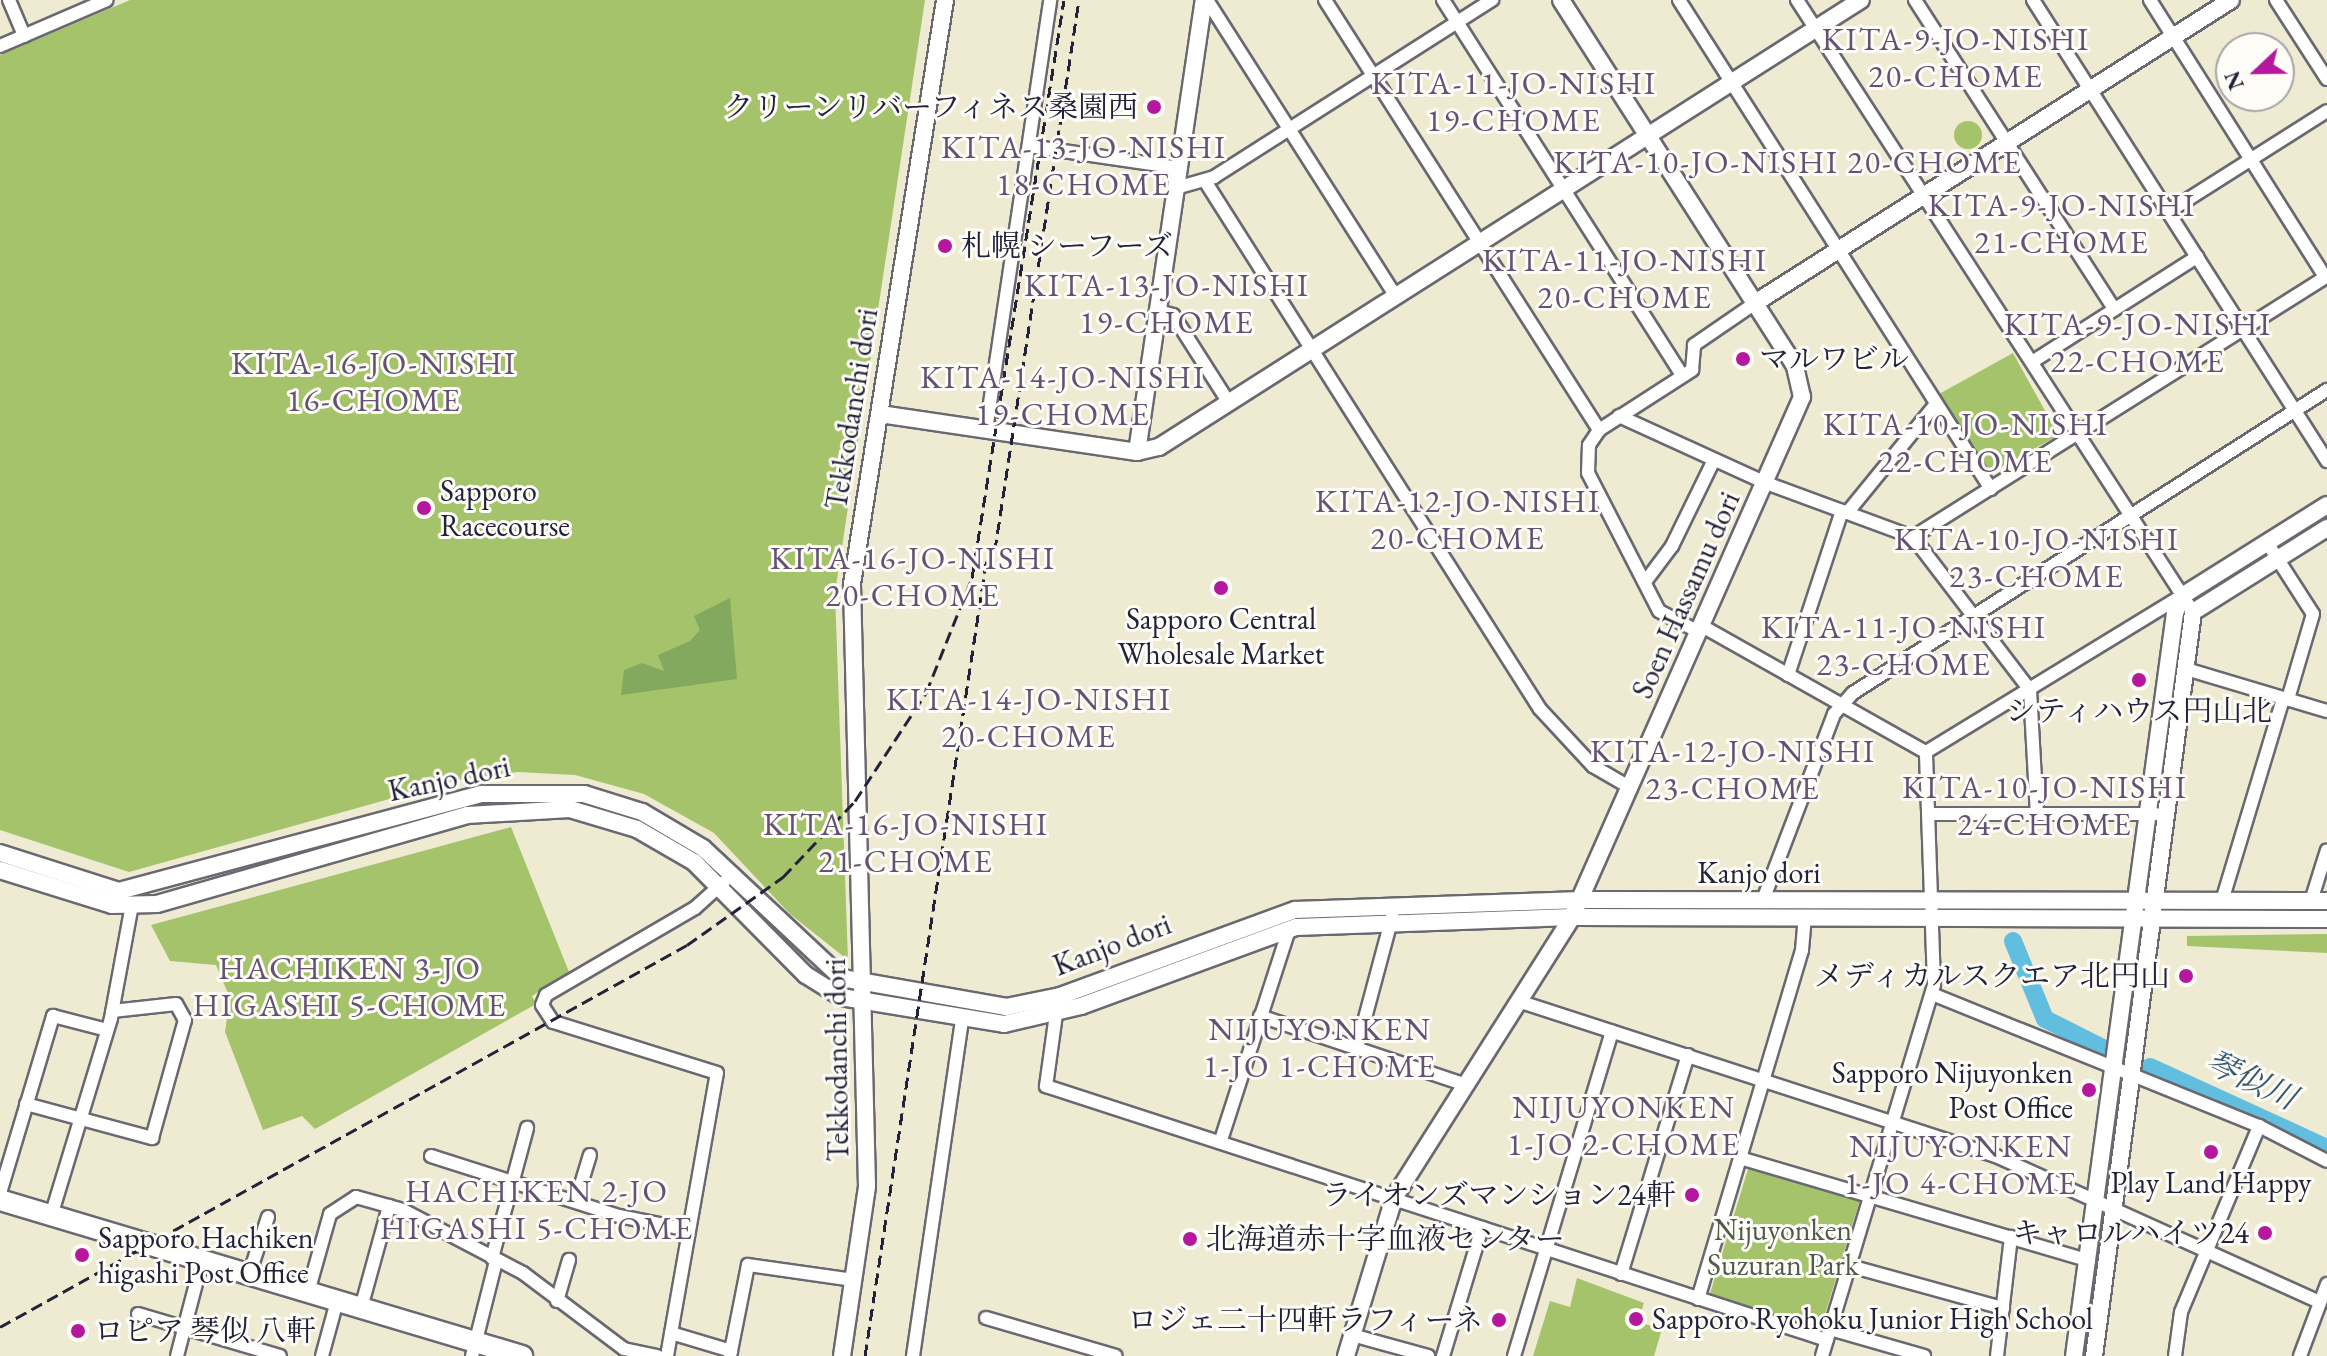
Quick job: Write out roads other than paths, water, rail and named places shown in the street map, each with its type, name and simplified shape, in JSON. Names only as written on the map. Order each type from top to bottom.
[{"type":"main road","points":[[0,1200],[361,1308],[473,1349],[522,1356]]},
{"type":"street","points":[[9,0],[24,36]]},
{"type":"street","points":[[0,46],[82,5],[107,0]]},
{"type":"street","name":"Tekkodanchi dori","points":[[842,1356],[867,1186],[865,1005],[851,616],[945,0]]},
{"type":"street","points":[[986,430],[1050,0]]},
{"type":"street","points":[[1206,0],[1396,297]]},
{"type":"street","points":[[1137,452],[1206,0]]},
{"type":"street","points":[[1325,0],[1599,430]]},
{"type":"street","points":[[1443,0],[1682,375]]},
{"type":"street","points":[[1176,188],[1205,181],[1492,0]]},
{"type":"street","name":"Soen Hassamu dori","points":[[1346,1356],[1394,1198],[1581,900],[1766,483],[1802,386],[1755,303],[1561,0]]},
{"type":"street","points":[[1679,0],[1991,489]]},
{"type":"street","points":[[1797,0],[2193,612],[2094,1356]]},
{"type":"street","points":[[880,414],[1137,452],[1159,447],[1861,0]]},
{"type":"street","points":[[1915,0],[2114,309]]},
{"type":"street","points":[[2033,0],[2327,461]]},
{"type":"street","points":[[1913,537],[2326,276],[2150,0]]},
{"type":"street","points":[[1926,752],[1701,629],[1659,611],[1588,473],[1599,430],[1692,370],[1694,345],[1755,303],[2231,0]]},
{"type":"street","points":[[2276,0],[2327,79]]},
{"type":"street","points":[[2168,212],[2327,111]]},
{"type":"street","points":[[1029,146],[1179,168]]},
{"type":"street","points":[[1205,181],[1540,709],[1593,766],[1631,788]]},
{"type":"street","points":[[2032,362],[2197,257]]},
{"type":"street","points":[[1158,311],[1173,315],[1229,403]]},
{"type":"street","points":[[1763,900],[1841,704],[2327,390]]},
{"type":"street","points":[[1788,675],[1844,512],[1936,404]]},
{"type":"street","points":[[1619,416],[1766,483],[1913,537],[2030,690],[2037,814]]},
{"type":"street","points":[[1645,582],[1672,546],[1714,460]]},
{"type":"street","points":[[1926,752],[2327,505]]},
{"type":"street","points":[[2193,612],[2327,528]]},
{"type":"street","points":[[2222,901],[2313,614],[2268,544]]},
{"type":"street","points":[[2074,1356],[2115,1066],[2146,814],[2182,596]]},
{"type":"street","points":[[2186,669],[2327,711]]},
{"type":"street","points":[[1822,1356],[1932,994],[1926,752]]},
{"type":"street","name":"Kanjo dori","points":[[0,853],[119,891],[482,794],[547,791],[642,812],[727,880],[825,968],[864,988],[1006,1007],[1060,996],[1262,917],[1393,906],[1581,900],[1763,900],[2132,918],[2327,919]]},
{"type":"street","name":"Kanjo dori","points":[[0,870],[112,905],[132,905],[512,808],[570,809],[637,829],[727,880],[806,975],[865,1005],[1004,1024],[1054,1015],[1289,929],[1572,917],[1805,918],[2135,898],[2319,901]]},
{"type":"street","points":[[1928,814],[2167,815]]},
{"type":"street","points":[[2319,901],[2327,850]]},
{"type":"street","points":[[667,1356],[717,1073],[553,1022],[542,1005],[546,995],[727,880]]},
{"type":"street","points":[[51,1216],[112,1011],[132,905]]},
{"type":"street","points":[[1357,1048],[1391,925],[1393,906]]},
{"type":"street","points":[[1698,1299],[1764,1080],[1805,918]]},
{"type":"street","points":[[1221,1140],[1289,929]]},
{"type":"street","points":[[1932,994],[2115,1066],[2326,1156]]},
{"type":"street","points":[[1060,996],[1054,1015],[1046,1086],[1221,1140],[1698,1299],[1924,1356]]},
{"type":"street","points":[[1518,1001],[1996,1156],[2320,1302]]},
{"type":"street","points":[[26,1104],[152,1138],[187,1030],[176,1004],[112,1011]]},
{"type":"street","points":[[0,1193],[53,1016],[107,1030]]},
{"type":"street","points":[[1260,1016],[1466,1085]]},
{"type":"street","points":[[913,1356],[962,1020]]},
{"type":"street","points":[[1514,1356],[1612,1031]]},
{"type":"street","points":[[1621,1274],[1688,1055]]},
{"type":"street","points":[[2175,1356],[2181,1312],[2209,1252],[2259,1126]]},
{"type":"street","points":[[473,1349],[527,1128]]},
{"type":"street","points":[[576,1201],[590,1155]]},
{"type":"street","points":[[431,1156],[576,1201],[689,1230]]},
{"type":"street","points":[[1740,1158],[2089,1261]]},
{"type":"street","points":[[308,1292],[330,1214],[356,1197],[389,1206],[494,1259],[624,1349],[657,1356]]},
{"type":"street","points":[[361,1308],[389,1206]]},
{"type":"street","points":[[249,1275],[268,1217]]},
{"type":"street","points":[[1443,1356],[1482,1228]]},
{"type":"street","points":[[1997,1356],[2011,1237]]},
{"type":"street","points":[[557,1301],[569,1260]]},
{"type":"street","points":[[177,1356],[202,1261]]},
{"type":"street","points":[[671,1333],[730,1354],[748,1265],[853,1280]]},
{"type":"street","points":[[1850,1266],[2003,1308]]},
{"type":"street","points":[[2300,1356],[2327,1284]]},
{"type":"street","points":[[322,1356],[337,1301]]},
{"type":"street","points":[[138,1314],[276,1355]]},
{"type":"street","points":[[986,1318],[1116,1356]]},
{"type":"street","points":[[1352,1335],[1428,1356]]},
{"type":"waterway","name":"琴似川","points":[[2013,941],[2045,1019],[2101,1047]]},
{"type":"waterway","name":"琴似川","points":[[2150,1067],[2327,1148]]},
{"type":"railway","points":[[0,1327],[687,945],[783,877],[855,801],[926,693],[972,578],[1064,0]]},
{"type":"railway","points":[[992,569],[1079,0]]},
{"type":"railway","points":[[865,1356],[987,557]]},
{"type":"place","name":"クリーンリバーフィネス桑園西","points":[[1154,107]]},
{"type":"place","name":"札幌 シーフーズ","points":[[945,246]]},
{"type":"place","name":"マルワビル","points":[[1743,359]]},
{"type":"place","name":"Sapporo Racecourse","points":[[424,508]]},
{"type":"place","name":"Sapporo Central Wholesale Market","points":[[1221,588]]},
{"type":"place","name":"シティハウス円山北","points":[[2139,680]]},
{"type":"place","name":"メディカルスクエア北円山","points":[[2186,976]]},
{"type":"place","name":"Sapporo Nijuyonken Post Office","points":[[2089,1090]]},
{"type":"place","name":"Play Land Happy","points":[[2211,1152]]},
{"type":"place","name":"ライオンズマンション24軒","points":[[1692,1195]]},
{"type":"place","name":"キャロルハイツ24","points":[[2265,1233]]},
{"type":"place","name":"北海道赤十字血液センター","points":[[1190,1239]]},
{"type":"place","name":"Sapporo Hachiken higashi Post Office","points":[[82,1255]]},
{"type":"place","name":"Sapporo Ryohoku Junior High School","points":[[1636,1319]]},
{"type":"place","name":"ロジェ二十四軒ラフィーネ","points":[[1499,1320]]},
{"type":"place","name":"ロピア 琴似 八軒","points":[[78,1331]]},
{"type":"district","name":"KITA-9-JO-NISHI 20-CHOME","points":[[1956,58]]},
{"type":"district","name":"KITA-11-JO-NISHI 19-CHOME","points":[[1514,102]]},
{"type":"district","name":"KITA-10-JO-NISHI 20-CHOME","points":[[1788,162]]},
{"type":"district","name":"KITA-13-JO-NISHI 18-CHOME","points":[[1084,166]]},
{"type":"district","name":"KITA-9-JO-NISHI 21-CHOME","points":[[2062,224]]},
{"type":"district","name":"KITA-11-JO-NISHI 20-CHOME","points":[[1625,280]]},
{"type":"district","name":"KITA-13-JO-NISHI 19-CHOME","points":[[1167,304]]},
{"type":"district","name":"KITA-9-JO-NISHI 22-CHOME","points":[[2138,344]]},
{"type":"district","name":"KITA-16-JO-NISHI 16-CHOME","points":[[374,382]]},
{"type":"district","name":"KITA-14-JO-NISHI 19-CHOME","points":[[1063,396]]},
{"type":"district","name":"KITA-10-JO-NISHI 22-CHOME","points":[[1966,444]]},
{"type":"district","name":"KITA-12-JO-NISHI 20-CHOME","points":[[1458,520]]},
{"type":"district","name":"KITA-10-JO-NISHI 23-CHOME","points":[[2037,558]]},
{"type":"district","name":"KITA-16-JO-NISHI 20-CHOME","points":[[913,578]]},
{"type":"district","name":"KITA-11-JO-NISHI 23-CHOME","points":[[1904,646]]},
{"type":"district","name":"KITA-14-JO-NISHI 20-CHOME","points":[[1029,718]]},
{"type":"district","name":"KITA-12-JO-NISHI 23-CHOME","points":[[1733,770]]},
{"type":"district","name":"KITA-10-JO-NISHI 24-CHOME","points":[[2045,806]]},
{"type":"district","name":"KITA-16-JO-NISHI 21-CHOME","points":[[906,844]]},
{"type":"district","name":"HACHIKEN 3-JO HIGASHI 5-CHOME","points":[[350,988]]},
{"type":"district","name":"NIJUYONKEN 1-JO 1-CHOME","points":[[1320,1048]]},
{"type":"district","name":"NIJUYONKEN 1-JO 2-CHOME","points":[[1624,1126]]},
{"type":"district","name":"NIJUYONKEN 1-JO 4-CHOME","points":[[1961,1166]]},
{"type":"district","name":"HACHIKEN 2-JO HIGASHI 5-CHOME","points":[[537,1210]]},
{"type":"park label","name":"Nijuyonken Suzuran Park","points":[[1783,1247]]}]
